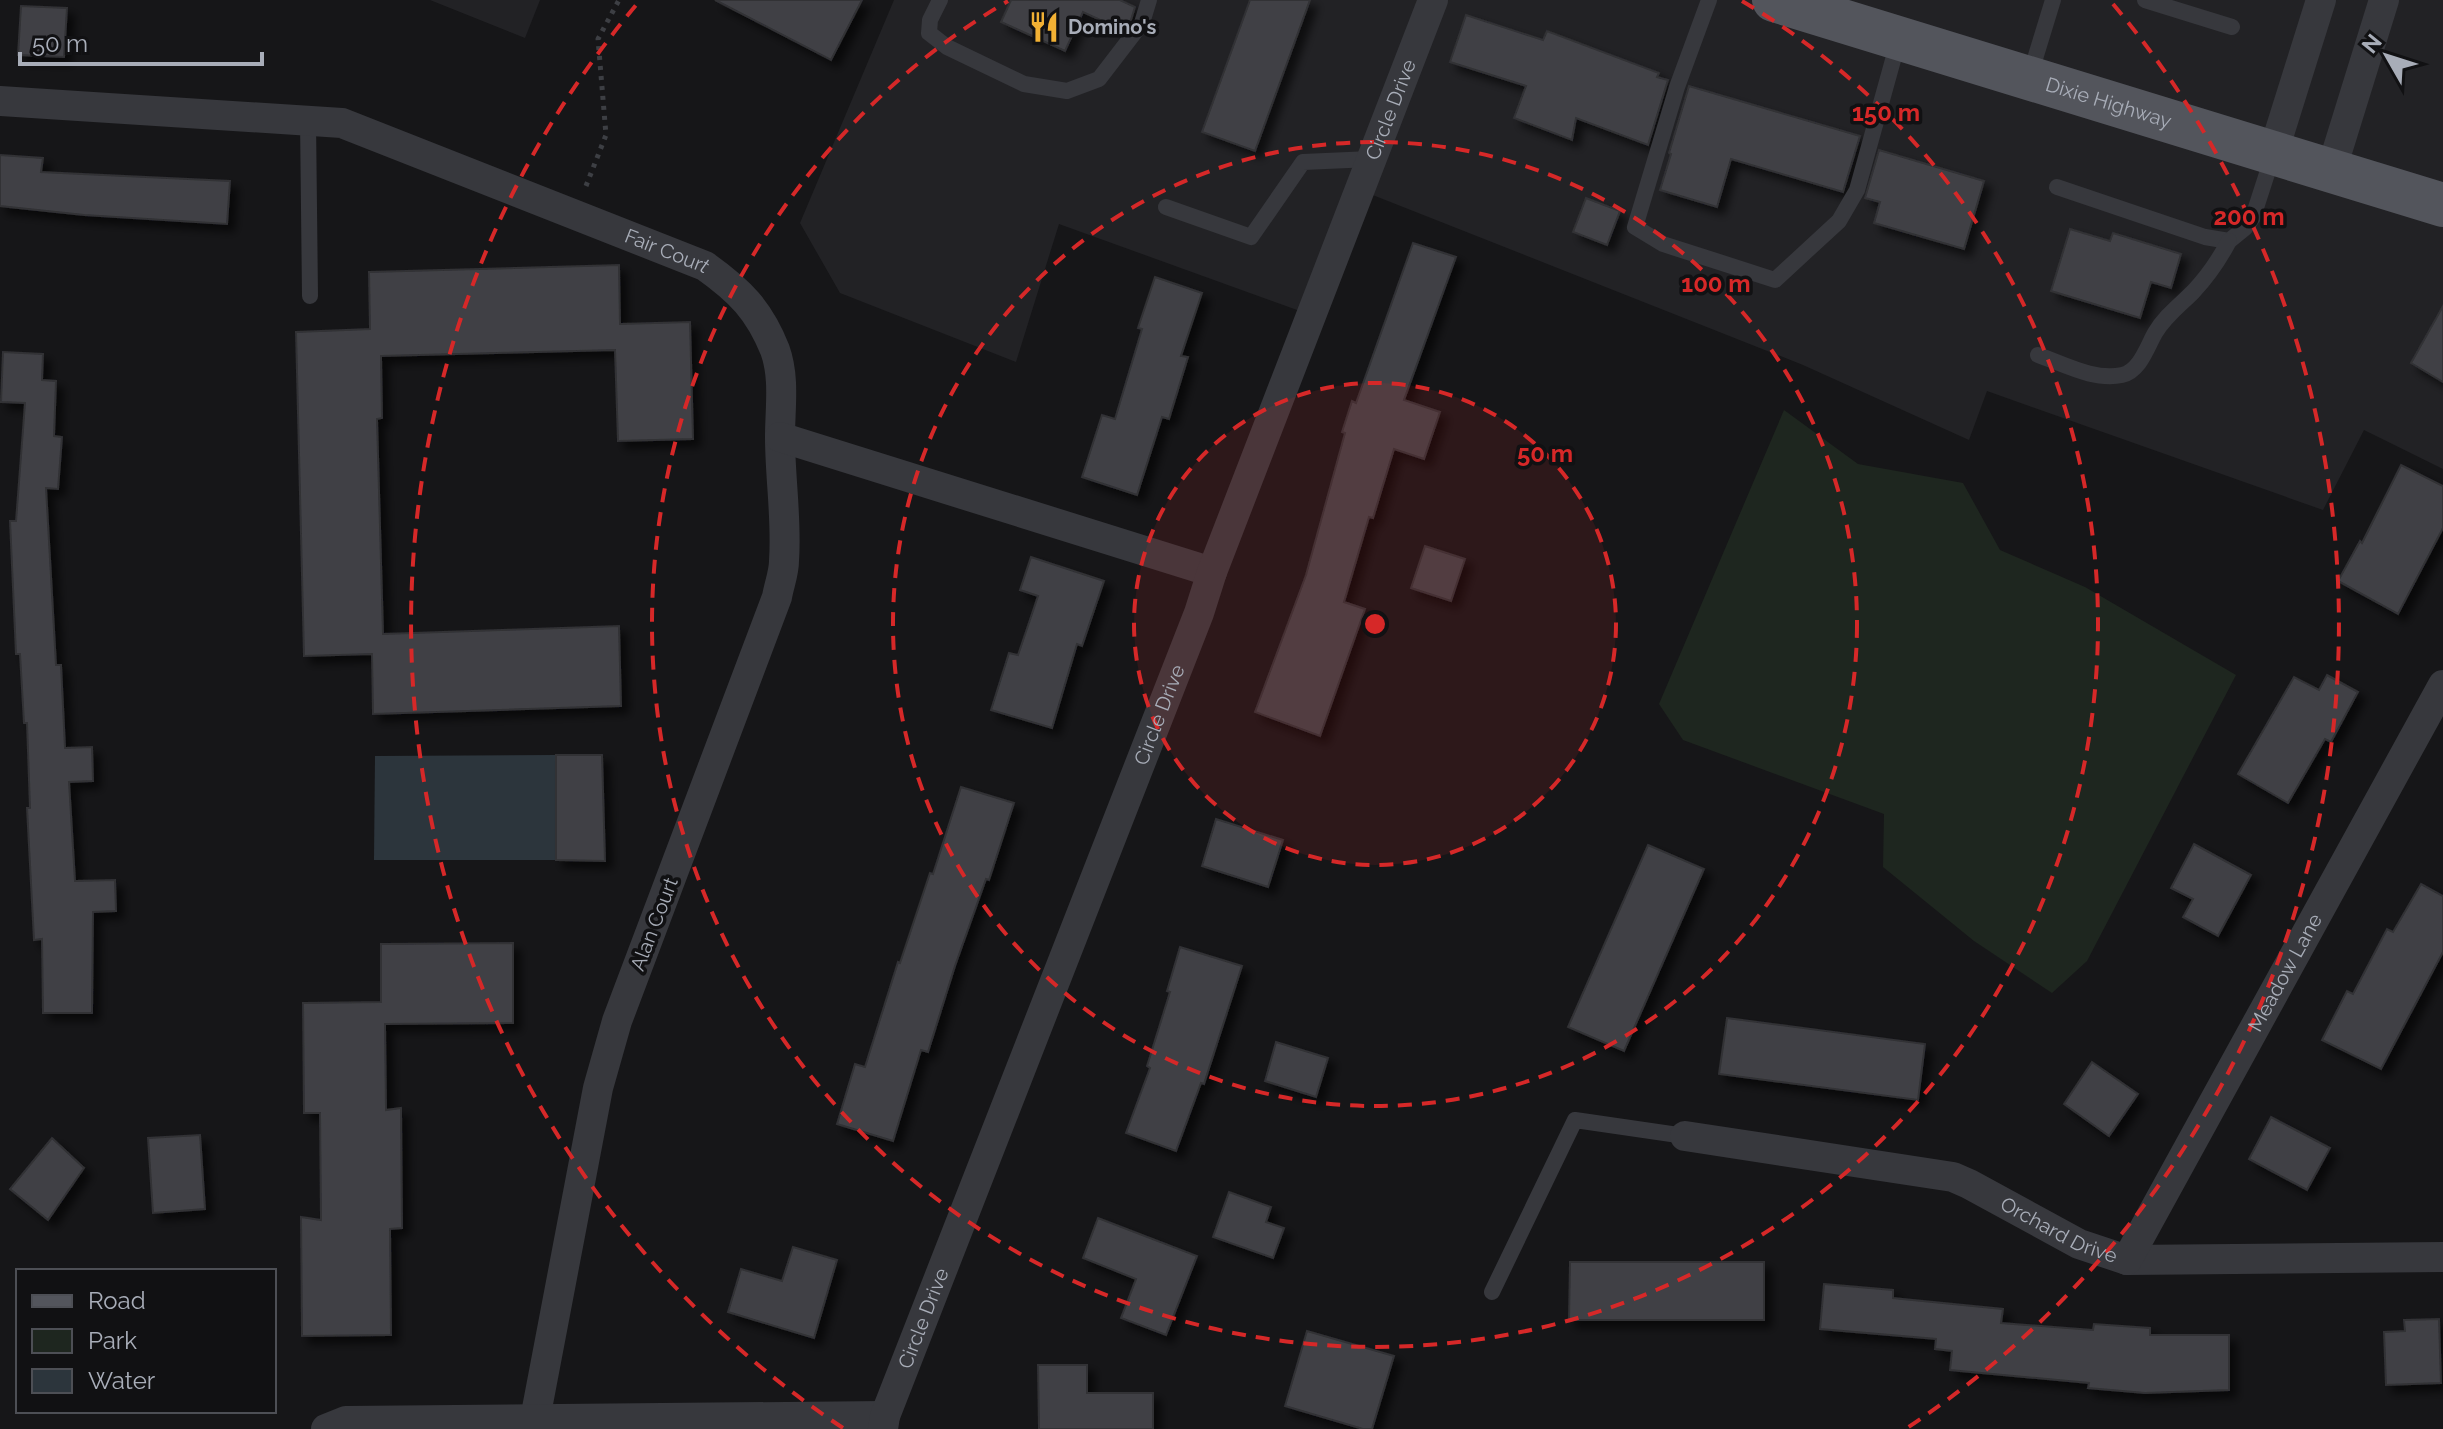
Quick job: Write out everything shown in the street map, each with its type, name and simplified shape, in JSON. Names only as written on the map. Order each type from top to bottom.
[{"type":"main road","name":"Dixie Highway","points":[[1781,1],[2443,205]]},
{"type":"street","name":"Circle Drive","points":[[884,1423],[1433,0]]},
{"type":"street","points":[[2273,153],[2321,0]]},
{"type":"street","points":[[2331,171],[2384,0]]},
{"type":"street","name":"Fair Court","points":[[0,101],[342,123],[705,266],[734,287],[760,319],[776,354],[781,383],[780,437]]},
{"type":"street","points":[[780,437],[1212,572]]},
{"type":"street","name":"Alan Court","points":[[535,1419],[598,1088],[617,1021],[777,597],[784,562],[780,437]]},
{"type":"street","name":"Meadow Lane","points":[[2127,1260],[2443,685]]},
{"type":"street","name":"Orchard Drive","points":[[1685,1136],[1953,1177],[2079,1244],[2127,1260],[2443,1257]]},
{"type":"street","points":[[326,1429],[346,1421],[535,1419],[884,1423]]},
{"type":"lane","points":[[940,0],[930,20],[929,33],[947,47],[1024,84],[1067,91],[1099,79],[1142,23],[1149,0]]},
{"type":"lane","points":[[1709,0],[1677,87],[1635,227],[1663,244],[1775,280],[1839,221],[1857,190],[1899,38]]},
{"type":"lane","points":[[2029,78],[2053,0]]},
{"type":"lane","points":[[2145,0],[2232,27]]},
{"type":"lane","points":[[308,120],[310,296]]},
{"type":"lane","points":[[2038,355],[2100,377],[2125,375],[2140,362],[2156,330],[2217,265],[2229,241],[2253,217],[2273,153]]},
{"type":"lane","points":[[1166,207],[1251,237],[1303,162],[1371,159]]},
{"type":"lane","points":[[2057,187],[2205,237],[2229,241]]},
{"type":"lane","points":[[1492,1292],[1575,1120],[1685,1136]]},
{"type":"path","points":[[574,215],[606,135],[598,39],[619,0]]},
{"type":"shaded area","points":[[430,0],[540,0],[525,38]]},
{"type":"shaded area","points":[[894,0],[2443,0],[2443,469],[2364,430],[2323,510],[1987,391],[1969,440],[1803,365],[1360,190],[1311,315],[1059,224],[1016,362],[840,293],[800,223]]},
{"type":"green space","points":[[1784,410],[1858,464],[1963,483],[2000,550],[2085,587],[2236,675],[2087,961],[2052,993],[1974,941],[1883,867],[1884,814],[1683,740],[1659,704]]},
{"type":"water","points":[[556,755],[556,860],[374,860],[375,756]]},
{"type":"building","points":[[715,0],[862,0],[831,60]]},
{"type":"building","name":"Domino's","points":[[1011,0],[1120,0],[1135,7],[1131,20],[1122,30],[1083,12],[1065,51],[1001,22]]},
{"type":"building","points":[[1250,0],[1310,0],[1255,151],[1202,132]]},
{"type":"building","points":[[21,6],[67,8],[64,57],[18,55]]},
{"type":"building","points":[[1466,15],[1543,40],[1547,31],[1659,73],[1657,77],[1668,80],[1648,145],[1576,118],[1572,140],[1514,118],[1526,86],[1450,62]]},
{"type":"building","points":[[1689,86],[1860,136],[1843,192],[1731,159],[1717,207],[1660,190]]},
{"type":"building","points":[[1879,150],[1984,181],[1964,249],[1874,223],[1880,202],[1865,198]]},
{"type":"building","points":[[0,155],[43,158],[41,172],[230,181],[227,224],[0,206]]},
{"type":"building","points":[[1586,198],[1620,211],[1607,245],[1573,232]]},
{"type":"building","points":[[2070,229],[2110,241],[2113,233],[2181,254],[2171,288],[2151,282],[2140,318],[2051,291]]},
{"type":"building","points":[[1413,243],[1456,257],[1404,400],[1440,412],[1424,459],[1394,449],[1373,518],[1369,517],[1344,602],[1365,609],[1320,736],[1255,712],[1306,575],[1352,401],[1356,403]]},
{"type":"building","points":[[619,265],[620,324],[690,322],[693,439],[618,441],[615,350],[381,356],[382,418],[377,419],[383,634],[619,626],[621,706],[373,714],[372,654],[304,656],[296,332],[370,329],[369,272]]},
{"type":"building","points":[[1155,277],[1202,293],[1181,356],[1188,357],[1169,419],[1162,417],[1137,495],[1082,477],[1102,415],[1115,419],[1142,329],[1138,328]]},
{"type":"building","points":[[2443,306],[2443,382],[2411,363]]},
{"type":"building","points":[[3,352],[43,354],[42,380],[56,381],[54,436],[62,437],[58,489],[46,488],[56,665],[61,665],[65,748],[92,747],[93,781],[69,782],[75,881],[115,880],[116,911],[93,912],[92,1013],[43,1013],[42,939],[34,940],[27,808],[30,808],[27,723],[24,723],[20,654],[16,654],[10,521],[16,521],[25,403],[1,402]]},
{"type":"building","points":[[2401,465],[2443,486],[2443,528],[2398,614],[2338,581],[2360,541],[2362,543]]},
{"type":"building","points":[[1425,546],[1465,559],[1451,601],[1411,588]]},
{"type":"building","points":[[1031,557],[1104,581],[1082,646],[1077,644],[1052,728],[991,710],[1009,653],[1018,655],[1038,596],[1020,590]]},
{"type":"building","points":[[2327,675],[2358,692],[2331,742],[2325,739],[2288,803],[2238,774],[2294,677],[2319,690]]},
{"type":"building","points":[[556,755],[602,755],[605,861],[556,860]]},
{"type":"building","points":[[961,787],[1014,803],[989,880],[986,879],[955,966],[928,1052],[921,1050],[893,1141],[837,1124],[855,1064],[865,1067],[898,962],[930,873],[933,874]]},
{"type":"building","points":[[1216,819],[1283,840],[1268,887],[1202,866]]},
{"type":"building","points":[[2194,844],[2251,875],[2218,936],[2183,917],[2193,899],[2171,888]]},
{"type":"building","points":[[1648,845],[1704,869],[1624,1051],[1568,1027]]},
{"type":"building","points":[[2421,884],[2443,896],[2443,952],[2381,1069],[2322,1040],[2347,991],[2353,994],[2387,929],[2393,932]]},
{"type":"building","points":[[513,943],[513,1023],[385,1024],[386,1110],[401,1108],[402,1228],[390,1229],[391,1335],[302,1336],[301,1217],[321,1220],[320,1113],[304,1113],[303,1003],[381,1002],[381,944]]},
{"type":"building","points":[[1180,947],[1242,966],[1204,1084],[1201,1083],[1176,1151],[1126,1133],[1150,1068],[1147,1066]]},
{"type":"building","points":[[1727,1018],[1925,1044],[1918,1100],[1719,1074]]},
{"type":"building","points":[[1276,1042],[1328,1058],[1316,1097],[1265,1081]]},
{"type":"building","points":[[2092,1062],[2138,1094],[2109,1136],[2064,1104]]},
{"type":"building","points":[[2271,1117],[2330,1148],[2307,1190],[2249,1159]]},
{"type":"building","points":[[200,1135],[205,1209],[153,1213],[148,1138]]},
{"type":"building","points":[[52,1138],[84,1168],[48,1220],[10,1189]]},
{"type":"building","points":[[1229,1192],[1271,1207],[1266,1222],[1284,1228],[1273,1258],[1213,1237]]},
{"type":"building","points":[[1098,1218],[1197,1256],[1166,1335],[1121,1318],[1136,1279],[1083,1258]]},
{"type":"building","points":[[793,1247],[837,1260],[814,1338],[728,1312],[741,1269],[782,1281]]},
{"type":"building","points":[[1570,1262],[1764,1262],[1764,1320],[1569,1320]]},
{"type":"building","points":[[1824,1284],[1893,1290],[1893,1298],[2003,1309],[2001,1323],[2093,1330],[2094,1324],[2150,1328],[2150,1335],[2229,1335],[2229,1390],[2145,1393],[2088,1388],[2089,1383],[1950,1370],[1952,1351],[1935,1349],[1936,1339],[1820,1329]]},
{"type":"building","points":[[2439,1319],[2441,1383],[2386,1385],[2384,1332],[2405,1331],[2404,1320]]},
{"type":"building","points":[[1307,1331],[1394,1356],[1372,1429],[1285,1406]]},
{"type":"building","points":[[1038,1365],[1087,1365],[1087,1393],[1153,1393],[1153,1429],[1039,1429]]},
{"type":"place","name":"Domino's","points":[[1044,27]]}]
